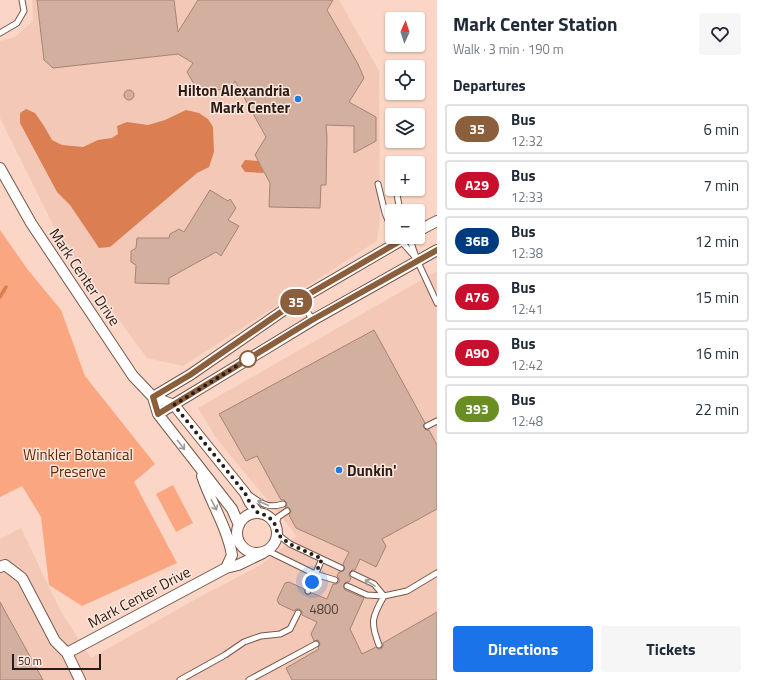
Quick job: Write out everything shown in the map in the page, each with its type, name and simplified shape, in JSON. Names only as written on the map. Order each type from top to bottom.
[{"type":"street","name":"Mark Center Drive","points":[[0,168],[31,223],[133,376],[153,397],[174,405]]},
{"type":"street","points":[[425,227],[437,221]]},
{"type":"street","points":[[153,397],[190,375],[299,300],[394,244]]},
{"type":"street","points":[[158,414],[312,320],[437,250]]},
{"type":"street","name":"Mark Center Drive","points":[[153,397],[158,414],[232,509],[239,525]]},
{"type":"street","points":[[174,405],[245,493],[250,503],[258,513]]},
{"type":"street","name":"Mark Center Drive","points":[[200,469],[208,492],[230,541],[232,555],[226,568]]},
{"type":"street","points":[[258,513],[263,514],[273,521],[276,530],[276,542],[265,552],[251,552],[246,550],[239,542],[237,530],[242,520],[247,516],[258,513]]},
{"type":"street","name":"Mark Center Drive","points":[[67,653],[226,568],[238,565],[265,552]]},
{"type":"street","points":[[0,567],[5,565],[22,578],[55,641],[67,653],[80,680]]},
{"type":"lane","points":[[0,33],[17,23],[24,11],[22,0]]},
{"type":"lane","points":[[378,184],[385,213]]},
{"type":"lane","points":[[408,244],[418,260],[437,303]]},
{"type":"lane","points":[[408,244],[418,260]]},
{"type":"lane","points":[[299,300],[312,320]]},
{"type":"lane","points":[[427,426],[437,421]]},
{"type":"lane","points":[[245,493],[265,505],[275,507],[283,504]]},
{"type":"lane","points":[[287,511],[278,518],[276,530],[290,544],[341,568]]},
{"type":"lane","points":[[265,552],[316,574],[335,580]]},
{"type":"lane","points":[[308,591],[322,559]]},
{"type":"lane","points":[[347,586],[367,595],[384,596],[407,591],[437,573]]},
{"type":"lane","points":[[353,574],[374,584],[384,596]]},
{"type":"lane","points":[[378,645],[373,631],[373,620],[384,596]]},
{"type":"lane","points":[[180,680],[225,655],[244,642],[261,636],[285,632],[290,629],[298,613]]},
{"type":"lane","points":[[249,680],[316,644]]},
{"type":"shaded area","points":[[32,0],[339,0],[379,71],[380,219],[377,241],[183,366],[147,358],[62,243],[0,118],[0,41],[15,37],[33,21]]},
{"type":"shaded area","points":[[26,109],[35,113],[52,140],[62,145],[83,147],[98,140],[112,138],[118,134],[117,126],[127,122],[148,125],[165,120],[186,110],[199,113],[208,119],[213,127],[214,152],[209,167],[197,173],[110,247],[99,248],[70,205],[57,192],[20,123],[20,113]]},
{"type":"shaded area","points":[[245,160],[258,161],[264,173],[245,172],[241,166]]},
{"type":"shaded area","points":[[437,271],[437,680],[0,680],[0,539],[21,528],[60,610],[91,658],[196,599],[259,566],[297,536],[216,438],[198,408]]},
{"type":"green space","name":"Winkler Botanical Preserve","points":[[0,230],[28,270],[61,310],[85,376],[155,464],[134,482],[177,563],[82,606],[49,585],[41,517],[22,486],[0,497]]},
{"type":"green space","points":[[173,485],[193,523],[176,532],[156,494]]},
{"type":"building","name":"Hilton Alexandria Mark Center","points":[[37,0],[174,0],[178,32],[198,0],[333,0],[327,10],[358,64],[364,78],[349,102],[376,117],[376,141],[354,153],[354,126],[326,125],[326,185],[321,185],[320,208],[269,207],[270,183],[255,155],[266,137],[235,81],[230,90],[197,89],[187,72],[193,63],[178,54],[53,68],[44,60]]},
{"type":"building","points":[[127,90],[131,90],[134,95],[131,100],[127,100],[124,97],[124,93]]},
{"type":"building","points":[[210,190],[228,201],[230,199],[236,208],[228,220],[239,226],[221,256],[216,252],[169,278],[169,284],[135,283],[136,265],[131,262],[131,251],[136,248],[137,238],[169,238],[170,234],[179,229],[184,232]]},
{"type":"building","points":[[374,330],[425,423],[423,425],[424,428],[429,430],[437,445],[437,509],[382,539],[386,546],[376,567],[360,559],[355,570],[350,572],[349,575],[351,578],[349,582],[344,584],[345,590],[364,598],[350,629],[362,654],[376,647],[381,649],[383,643],[437,612],[437,680],[292,680],[286,668],[319,649],[320,644],[318,640],[314,641],[311,634],[317,622],[302,615],[302,611],[299,609],[294,611],[279,604],[277,600],[285,583],[289,582],[304,589],[307,595],[312,593],[327,599],[333,584],[339,582],[337,576],[339,572],[345,569],[343,564],[349,552],[296,528],[289,515],[291,512],[290,509],[288,507],[285,508],[287,505],[286,502],[281,500],[257,456],[246,461],[219,414]]},
{"type":"building","points":[[0,602],[43,680],[0,680]]},
{"type":"waterway","points":[[0,297],[6,287]]},
{"type":"bus line","name":"35","points":[[395,244],[297,301],[190,375],[153,397],[158,414],[312,320],[437,250]]},
{"type":"place","name":"Hilton Alexandria Mark Center","points":[[298,99]]},
{"type":"place","name":"Dunkin'","points":[[339,470]]},
{"type":"route","points":[[248,359],[174,405],[245,493],[250,503],[258,513],[263,514],[273,521],[276,526],[277,534],[290,544],[322,559],[312,582]]}]
